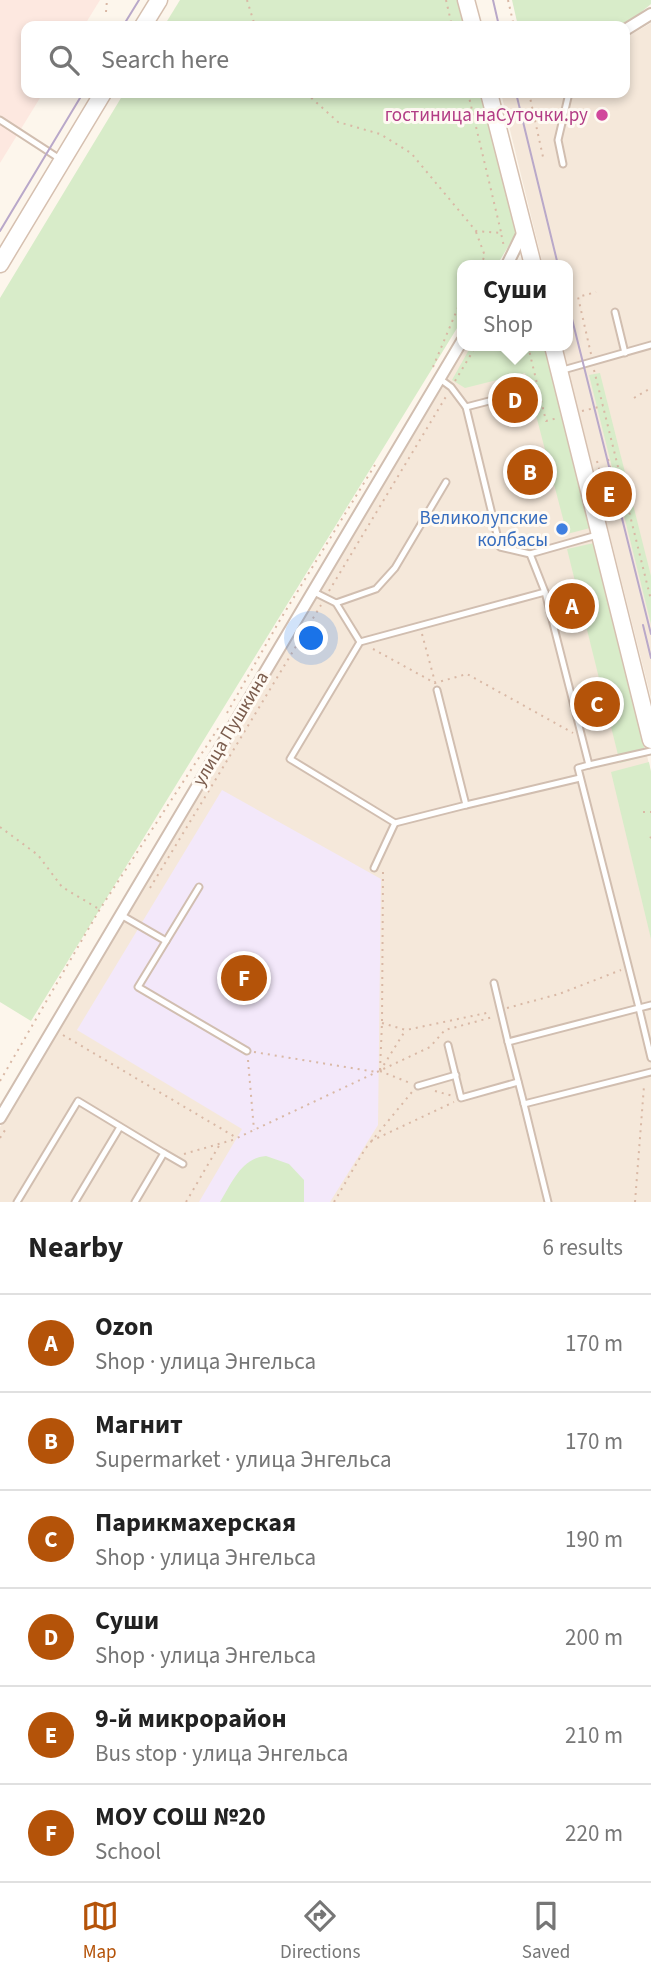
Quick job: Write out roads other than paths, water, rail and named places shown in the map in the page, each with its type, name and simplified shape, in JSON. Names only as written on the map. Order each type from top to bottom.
[{"type":"main road","points":[[146,21],[159,0]]},
{"type":"main road","points":[[466,0],[472,21]]},
{"type":"main road","points":[[0,264],[100,98]]},
{"type":"main road","points":[[490,98],[532,260]]},
{"type":"main road","points":[[553,351],[651,740]]},
{"type":"street","points":[[630,27],[651,13]]},
{"type":"street","points":[[509,260],[525,230]]},
{"type":"street","name":"улица Пушкина","points":[[3,1122],[435,378],[457,349]]},
{"type":"lane","points":[[563,164],[558,140],[568,98]]},
{"type":"lane","points":[[0,120],[62,160]]},
{"type":"lane","points":[[615,312],[625,353]]},
{"type":"lane","points":[[559,371],[651,345]]},
{"type":"lane","points":[[435,378],[451,387],[466,407],[500,547],[530,554],[600,535]]},
{"type":"lane","points":[[466,407],[520,393]]},
{"type":"lane","points":[[336,603],[376,589],[395,568],[446,482]]},
{"type":"lane","points":[[530,554],[545,592],[589,765]]},
{"type":"lane","points":[[313,592],[336,603],[360,642]]},
{"type":"lane","points":[[545,592],[360,642],[290,759],[395,823],[580,778]]},
{"type":"lane","points":[[436,686],[466,805]]},
{"type":"lane","points":[[651,751],[578,768],[651,1058]]},
{"type":"lane","points":[[374,868],[395,823]]},
{"type":"lane","points":[[199,887],[138,987],[247,1051]]},
{"type":"lane","points":[[121,915],[166,941]]},
{"type":"lane","points":[[494,983],[548,1202]]},
{"type":"lane","points":[[508,1042],[651,1004]]},
{"type":"lane","points":[[448,1045],[461,1098],[518,1082]]},
{"type":"lane","points":[[524,1104],[651,1072]]},
{"type":"lane","points":[[418,1086],[456,1075]]},
{"type":"lane","points":[[17,1202],[78,1101],[183,1164]]},
{"type":"lane","points":[[75,1202],[120,1127]]},
{"type":"lane","points":[[135,1202],[164,1153]]},
{"type":"tram line","points":[[126,21],[139,0]]},
{"type":"tram line","points":[[493,0],[498,21]]},
{"type":"tram line","points":[[0,231],[80,98]]},
{"type":"tram line","points":[[517,98],[557,260]]},
{"type":"tram line","points":[[573,323],[651,634]]},
{"type":"tram line","points":[[643,625],[651,658]]},
{"type":"place","name":"гостиница наСуточки.ру","points":[[602,115]]},
{"type":"place","name":"Суши","points":[[515,400]]},
{"type":"place","name":"Магнит","points":[[530,472]]},
{"type":"place","name":"9-й микрорайон","points":[[609,494]]},
{"type":"place","name":"Великолупские колбасы","points":[[562,529]]},
{"type":"place","name":"Ozon","points":[[572,606]]},
{"type":"place","name":"Парикмахерская","points":[[597,704]]},
{"type":"place","name":"МОУ СОШ №20","points":[[244,978]]}]
